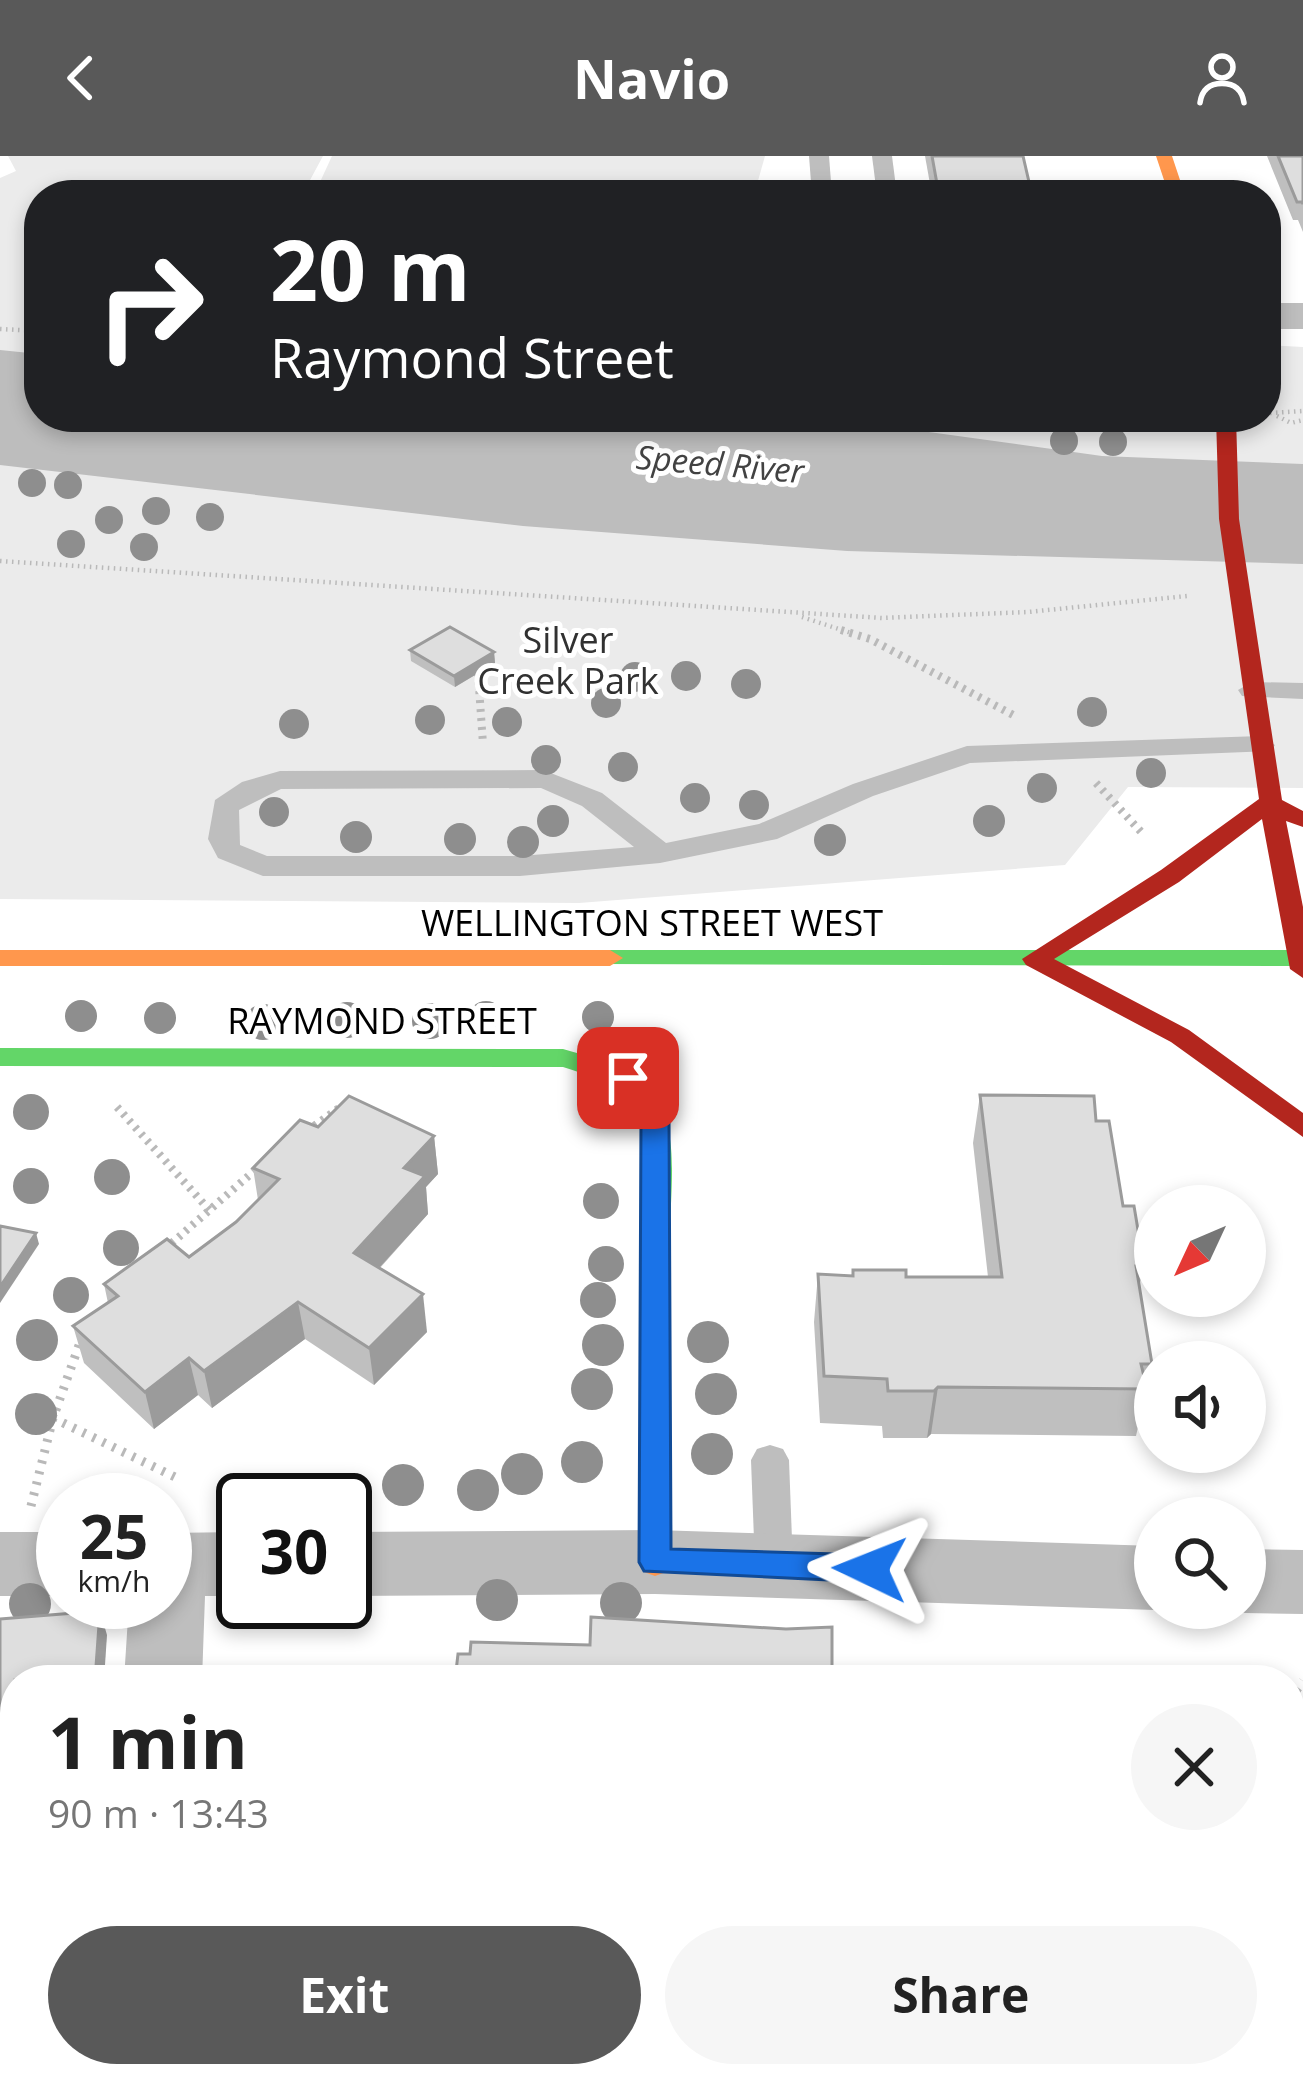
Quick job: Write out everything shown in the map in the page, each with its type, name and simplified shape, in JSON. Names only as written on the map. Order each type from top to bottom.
[{"type":"main road","points":[[1224,432],[1222,457],[1234,568],[1269,803],[1303,969]]},
{"type":"main road","points":[[1269,803],[1303,820]]},
{"type":"main road","points":[[1035,959],[1170,876],[1269,803]]},
{"type":"main road","name":"WELLINGTON STREET WEST","points":[[0,958],[1302,958]]},
{"type":"main road","points":[[1035,959],[1180,1036],[1303,1126]]},
{"type":"main road","name":"RAYMOND STREET","points":[[0,1057],[563,1058],[600,1064],[628,1078],[655,1117],[655,1562]]},
{"type":"street","points":[[372,1564],[655,1562],[1134,1577]]},
{"type":"street","points":[[1266,1581],[1303,1582]]},
{"type":"street","points":[[164,1665],[165,1629]]},
{"type":"lane","points":[[1252,690],[1303,691]]},
{"type":"lane","points":[[660,854],[608,808],[572,786],[543,779],[280,780],[252,788],[225,806],[223,839],[228,851],[263,866],[520,866],[660,854],[767,832],[863,790],[967,755],[1261,745]]},
{"type":"lane","points":[[770,1460],[774,1566]]},
{"type":"path","points":[[0,561],[882,618],[1028,612],[1187,596]]},
{"type":"path","points":[[790,613],[870,639],[972,690]]},
{"type":"path","points":[[478,674],[486,779]]},
{"type":"path","points":[[1059,751],[1110,795],[1151,844]]},
{"type":"path","points":[[296,1140],[408,1057]]},
{"type":"path","points":[[112,1102],[212,1213]]},
{"type":"path","points":[[154,1256],[212,1213],[241,1180],[277,1153]]},
{"type":"path","points":[[27,1564],[53,1418],[86,1331]]},
{"type":"path","points":[[53,1418],[167,1473]]},
{"type":"green space","name":"Silver Creek Park","points":[[8,156],[323,156],[310,180],[24,180],[24,432],[1281,432],[1281,346],[1303,347],[1303,788],[1128,787],[1065,865],[579,903],[0,899],[0,178],[16,171]]},
{"type":"green space","points":[[332,156],[765,156],[758,180],[321,180]]},
{"type":"water","name":"Speed River","points":[[0,350],[24,352],[24,432],[929,432],[1102,456],[1303,464],[1303,564],[847,551],[523,526],[0,465]]},
{"type":"building","points":[[932,156],[1023,156],[1029,180],[936,180]]},
{"type":"building","points":[[1278,156],[1303,156],[1303,204],[1297,202]]},
{"type":"building","points":[[450,627],[494,652],[454,676],[410,650]]},
{"type":"building","points":[[980,1095],[1094,1096],[1096,1121],[1109,1121],[1123,1206],[1134,1206],[1134,1317],[1144,1317],[1148,1341],[1134,1341],[1134,1389],[888,1391],[887,1379],[824,1376],[818,1274],[906,1270],[906,1277],[1002,1277]]},
{"type":"building","points":[[349,1096],[434,1136],[404,1168],[425,1176],[354,1253],[423,1294],[369,1348],[298,1302],[204,1371],[189,1358],[145,1392],[73,1326],[118,1296],[104,1284],[167,1239],[189,1257],[236,1222],[279,1179],[253,1168],[300,1120],[318,1127]]},
{"type":"building","points":[[0,1226],[36,1233],[0,1287]]},
{"type":"building","points":[[36,1616],[36,1629],[99,1629],[96,1665],[0,1665],[0,1619]]},
{"type":"building","points":[[591,1617],[786,1629],[832,1627],[832,1665],[457,1665],[458,1654],[470,1654],[471,1642],[590,1645]]},
{"type":"traffic: fast","points":[[610,958],[1303,958]]},
{"type":"traffic: fast","points":[[0,1057],[563,1058],[602,1069],[628,1084],[645,1104],[654,1127],[658,1154],[655,1252]]},
{"type":"traffic: slow","points":[[1164,156],[1172,180]]},
{"type":"traffic: slow","points":[[0,958],[610,958]]},
{"type":"traffic: slow","points":[[655,1252],[655,1562]]},
{"type":"traffic: jam","points":[[1225,432],[1227,499],[1243,630],[1303,969]]},
{"type":"traffic: jam","points":[[1035,959],[1170,876],[1269,803],[1303,820]]},
{"type":"traffic: jam","points":[[1044,964],[1180,1036],[1303,1127]]},
{"type":"route","points":[[628,1078],[655,1117],[655,1562],[870,1569]]}]
